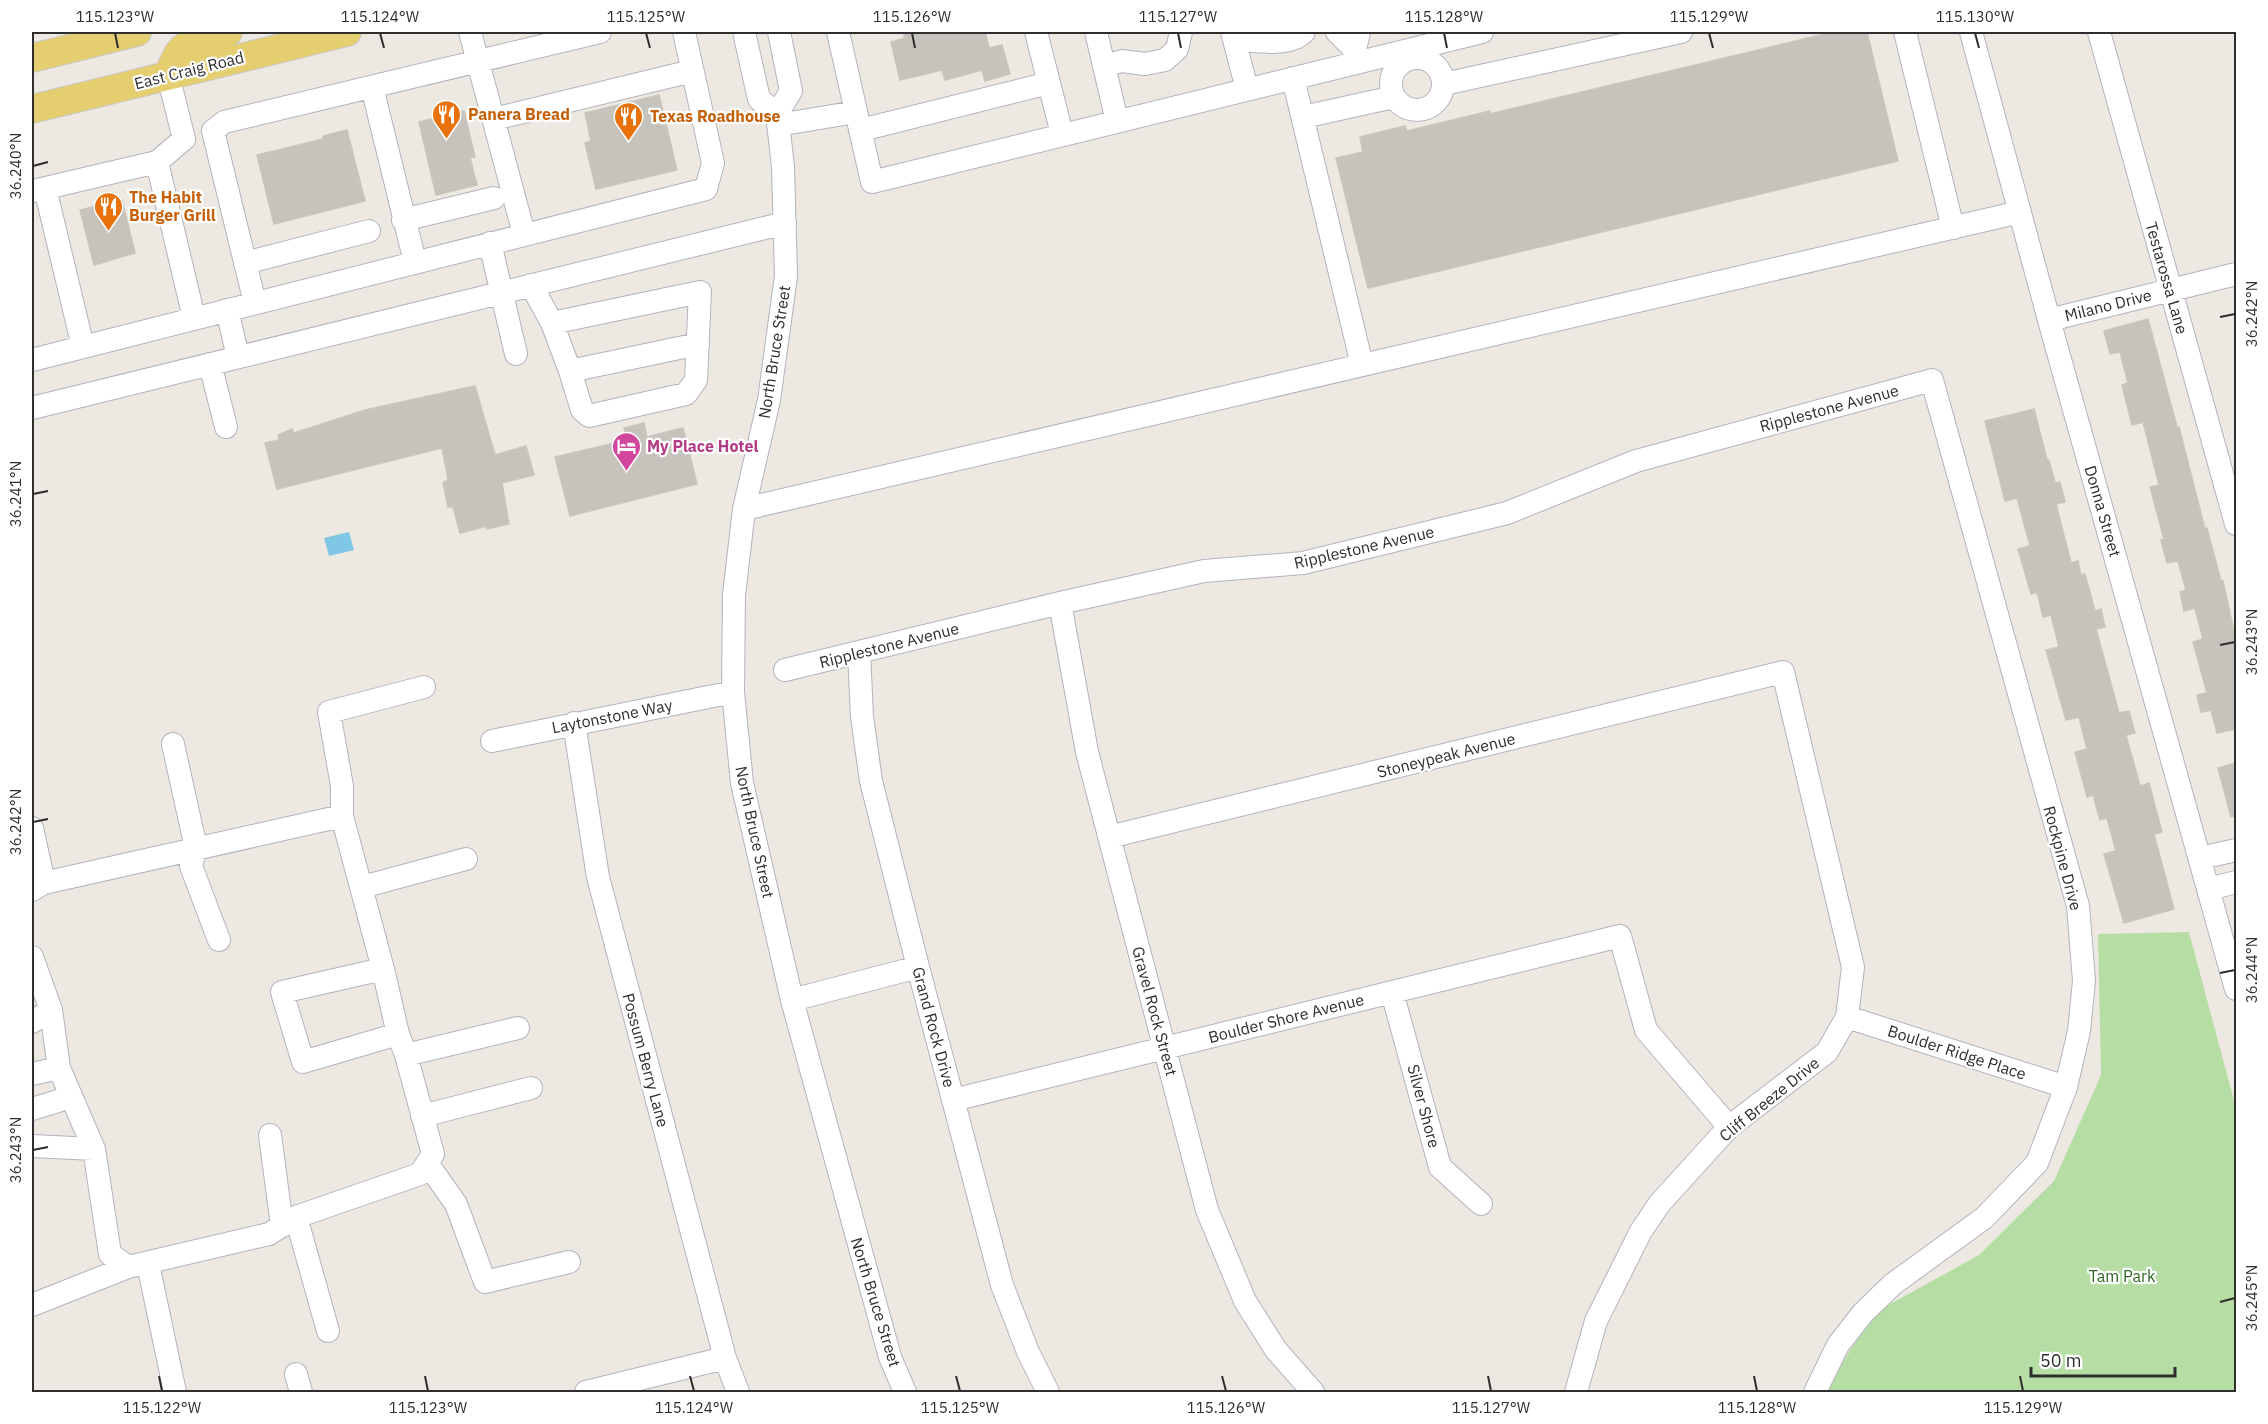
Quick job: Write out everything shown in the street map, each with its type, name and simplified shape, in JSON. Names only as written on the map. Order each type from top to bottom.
[{"type":"main road","points":[[168,75],[182,49],[190,44],[228,32]]},
{"type":"main road","name":"East Craig Road","points":[[32,109],[347,32]]},
{"type":"main road","points":[[32,58],[128,33]]},
{"type":"street","points":[[470,32],[524,234]]},
{"type":"street","points":[[84,346],[38,190],[157,162],[184,139],[213,131],[224,122],[600,32]]},
{"type":"street","points":[[32,360],[706,189],[713,163],[684,32]]},
{"type":"street","points":[[744,32],[759,99],[777,120],[858,121],[1049,83]]},
{"type":"street","points":[[777,120],[791,91],[779,32]]},
{"type":"street","points":[[838,32],[872,182],[1293,78],[1357,48],[1414,46],[1482,32]]},
{"type":"street","points":[[1036,32],[1062,134]]},
{"type":"street","points":[[1096,32],[1113,63],[1118,121]]},
{"type":"street","points":[[1247,89],[1234,36],[1280,41],[1300,36],[1304,32]]},
{"type":"street","points":[[1337,32],[1357,48]]},
{"type":"street","points":[[1444,84],[1681,32]]},
{"type":"street","points":[[1905,32],[1953,228]]},
{"type":"street","name":"Donna Street","points":[[1971,32],[2236,989]]},
{"type":"street","name":"Testarossa Lane","points":[[2098,32],[2171,290],[2232,493],[2236,524]]},
{"type":"street","points":[[1113,63],[1145,64],[1165,60],[1177,49],[1181,35]]},
{"type":"street","points":[[1414,46],[1435,64],[1444,84],[1440,97],[1427,108],[1410,109],[1402,106],[1394,96],[1390,84],[1395,68],[1414,46]]},
{"type":"street","points":[[494,119],[692,71]]},
{"type":"street","points":[[168,75],[184,139]]},
{"type":"street","points":[[1293,78],[1362,365]]},
{"type":"street","points":[[372,87],[415,262]]},
{"type":"street","points":[[1303,117],[1394,96]]},
{"type":"street","name":"North Bruce Street","points":[[777,120],[783,167],[786,276],[771,389],[744,509],[735,595],[733,692],[742,783],[792,1000],[890,1357],[905,1392]]},
{"type":"street","points":[[213,131],[255,303]]},
{"type":"street","points":[[157,162],[194,318]]},
{"type":"street","points":[[403,220],[494,198]]},
{"type":"street","points":[[744,509],[2020,212]]},
{"type":"street","points":[[32,408],[785,223]]},
{"type":"street","points":[[245,263],[369,231]]},
{"type":"street","points":[[490,243],[516,354]]},
{"type":"street","name":"Milano Drive","points":[[2049,320],[2236,274]]},
{"type":"street","points":[[531,285],[552,323],[582,410],[590,416],[686,394],[696,380],[700,292],[552,323]]},
{"type":"street","points":[[227,310],[238,357]]},
{"type":"street","points":[[570,371],[698,344]]},
{"type":"street","points":[[210,364],[226,427]]},
{"type":"street","name":"Ripplestone Avenue","points":[[785,670],[1060,603],[1204,571],[1303,563],[1507,513],[1636,461],[1932,380]]},
{"type":"street","name":"Rockpine Drive","points":[[1815,1392],[1838,1345],[1863,1313],[1893,1284],[1984,1218],[2037,1163],[2066,1087],[2079,1031],[2084,981],[2078,906],[1932,380]]},
{"type":"street","name":"Gravel Rock Street","points":[[1060,603],[1087,752],[1207,1210],[1245,1301],[1276,1350],[1313,1392]]},
{"type":"street","name":"Grand Rock Drive","points":[[859,652],[862,717],[871,781],[918,967],[1002,1285],[1028,1352],[1048,1392]]},
{"type":"street","name":"Stoneypeak Avenue","points":[[1109,837],[1783,672]]},
{"type":"street","name":"Cliff Breeze Drive","points":[[1576,1392],[1596,1321],[1641,1231],[1660,1203],[1730,1127],[1827,1052],[1847,1017],[1853,967],[1783,672]]},
{"type":"street","points":[[32,1305],[137,1266],[269,1234],[289,1222],[420,1174],[433,1154],[342,816],[342,786],[329,712],[424,687]]},
{"type":"street","name":"Laytonstone Way","points":[[492,741],[733,692]]},
{"type":"street","name":"Possum Berry Lane","points":[[574,723],[597,877],[724,1358],[738,1392]]},
{"type":"street","points":[[173,744],[196,848],[191,866],[219,940]]},
{"type":"street","points":[[32,828],[38,887],[196,848],[342,816]]},
{"type":"street","points":[[2201,858],[2236,850]]},
{"type":"street","points":[[362,887],[466,860]]},
{"type":"street","points":[[2209,889],[2236,882]]},
{"type":"street","name":"Boulder Shore Avenue","points":[[953,1100],[1620,936],[1646,1030],[1730,1127]]},
{"type":"street","points":[[32,957],[51,1010],[59,1068],[94,1149],[110,1254],[137,1266],[175,1392]]},
{"type":"street","points":[[792,1000],[918,967]]},
{"type":"street","points":[[383,969],[282,992],[303,1062],[518,1028]]},
{"type":"street","name":"Silver Shore","points":[[1392,992],[1440,1167],[1481,1204]]},
{"type":"street","points":[[32,1022],[51,1010]]},
{"type":"street","name":"Boulder Ridge Place","points":[[1847,1017],[2066,1087]]},
{"type":"street","points":[[32,1074],[59,1068]]},
{"type":"street","points":[[422,1116],[531,1088]]},
{"type":"street","points":[[32,1109],[71,1097]]},
{"type":"street","points":[[270,1135],[289,1222],[328,1331]]},
{"type":"street","points":[[32,1146],[94,1149]]},
{"type":"street","points":[[427,1163],[456,1204],[484,1282],[569,1262]]},
{"type":"street","points":[[586,1392],[724,1358]]},
{"type":"green space","name":"Tam Park","points":[[2189,932],[2236,1108],[2236,1392],[1825,1392],[1872,1314],[1979,1255],[2054,1181],[2101,1075],[2098,934]]},
{"type":"water","points":[[349,532],[354,550],[329,556],[324,538]]},
{"type":"building","points":[[903,32],[985,32],[989,48],[1002,45],[1010,74],[985,81],[982,70],[945,80],[942,70],[900,80],[891,42],[905,38]]},
{"type":"building","points":[[1833,32],[1867,32],[1898,161],[1368,288],[1336,158],[1363,152],[1360,137],[1405,126],[1407,131],[1490,111],[1490,114]]},
{"type":"building","name":"Texas Roadhouse","points":[[659,95],[677,170],[596,189],[585,143],[591,141],[585,113]]},
{"type":"building","name":"Panera Bread","points":[[464,111],[475,157],[470,158],[477,185],[436,195],[419,122]]},
{"type":"building","points":[[347,130],[365,201],[274,224],[257,155],[323,139],[323,136]]},
{"type":"building","name":"The Habit Burger Grill","points":[[122,200],[135,253],[94,265],[80,210]]},
{"type":"building","points":[[2148,319],[2205,529],[2207,528],[2221,581],[2223,581],[2236,641],[2236,729],[2217,733],[2211,710],[2201,712],[2197,695],[2207,693],[2193,642],[2203,639],[2195,608],[2184,611],[2180,592],[2186,590],[2178,561],[2167,563],[2161,540],[2164,539],[2150,487],[2159,485],[2143,422],[2132,425],[2122,385],[2128,383],[2120,352],[2110,354],[2104,331]]},
{"type":"building","points":[[475,386],[495,455],[526,446],[534,475],[502,483],[509,524],[487,529],[487,526],[460,533],[453,507],[448,507],[443,483],[448,479],[442,448],[277,489],[265,443],[279,440],[278,435],[292,429],[294,433],[365,410]]},
{"type":"building","points":[[2034,409],[2047,460],[2049,460],[2055,483],[2060,482],[2065,502],[2056,504],[2071,563],[2078,561],[2081,575],[2085,574],[2095,611],[2101,609],[2105,627],[2096,629],[2119,713],[2129,711],[2135,733],[2126,735],[2140,786],[2149,783],[2162,832],[2154,834],[2174,909],[2124,923],[2104,854],[2116,851],[2107,818],[2100,820],[2093,795],[2087,797],[2075,752],[2087,749],[2079,717],[2066,720],[2046,650],[2059,647],[2051,615],[2043,617],[2037,592],[2031,594],[2018,549],[2030,546],[2017,498],[2005,501],[1985,421]]},
{"type":"building","name":"My Place Hotel","points":[[644,423],[647,437],[683,428],[697,484],[570,516],[555,457],[627,440],[624,428]]},
{"type":"building","points":[[2236,763],[2236,816],[2231,817],[2218,768]]},
{"type":"place","name":"Panera Bread","points":[[447,140]]},
{"type":"place","name":"Texas Roadhouse","points":[[629,142]]},
{"type":"place","name":"The Habit Burger Grill","points":[[108,232]]},
{"type":"place","name":"My Place Hotel","points":[[626,472]]}]
